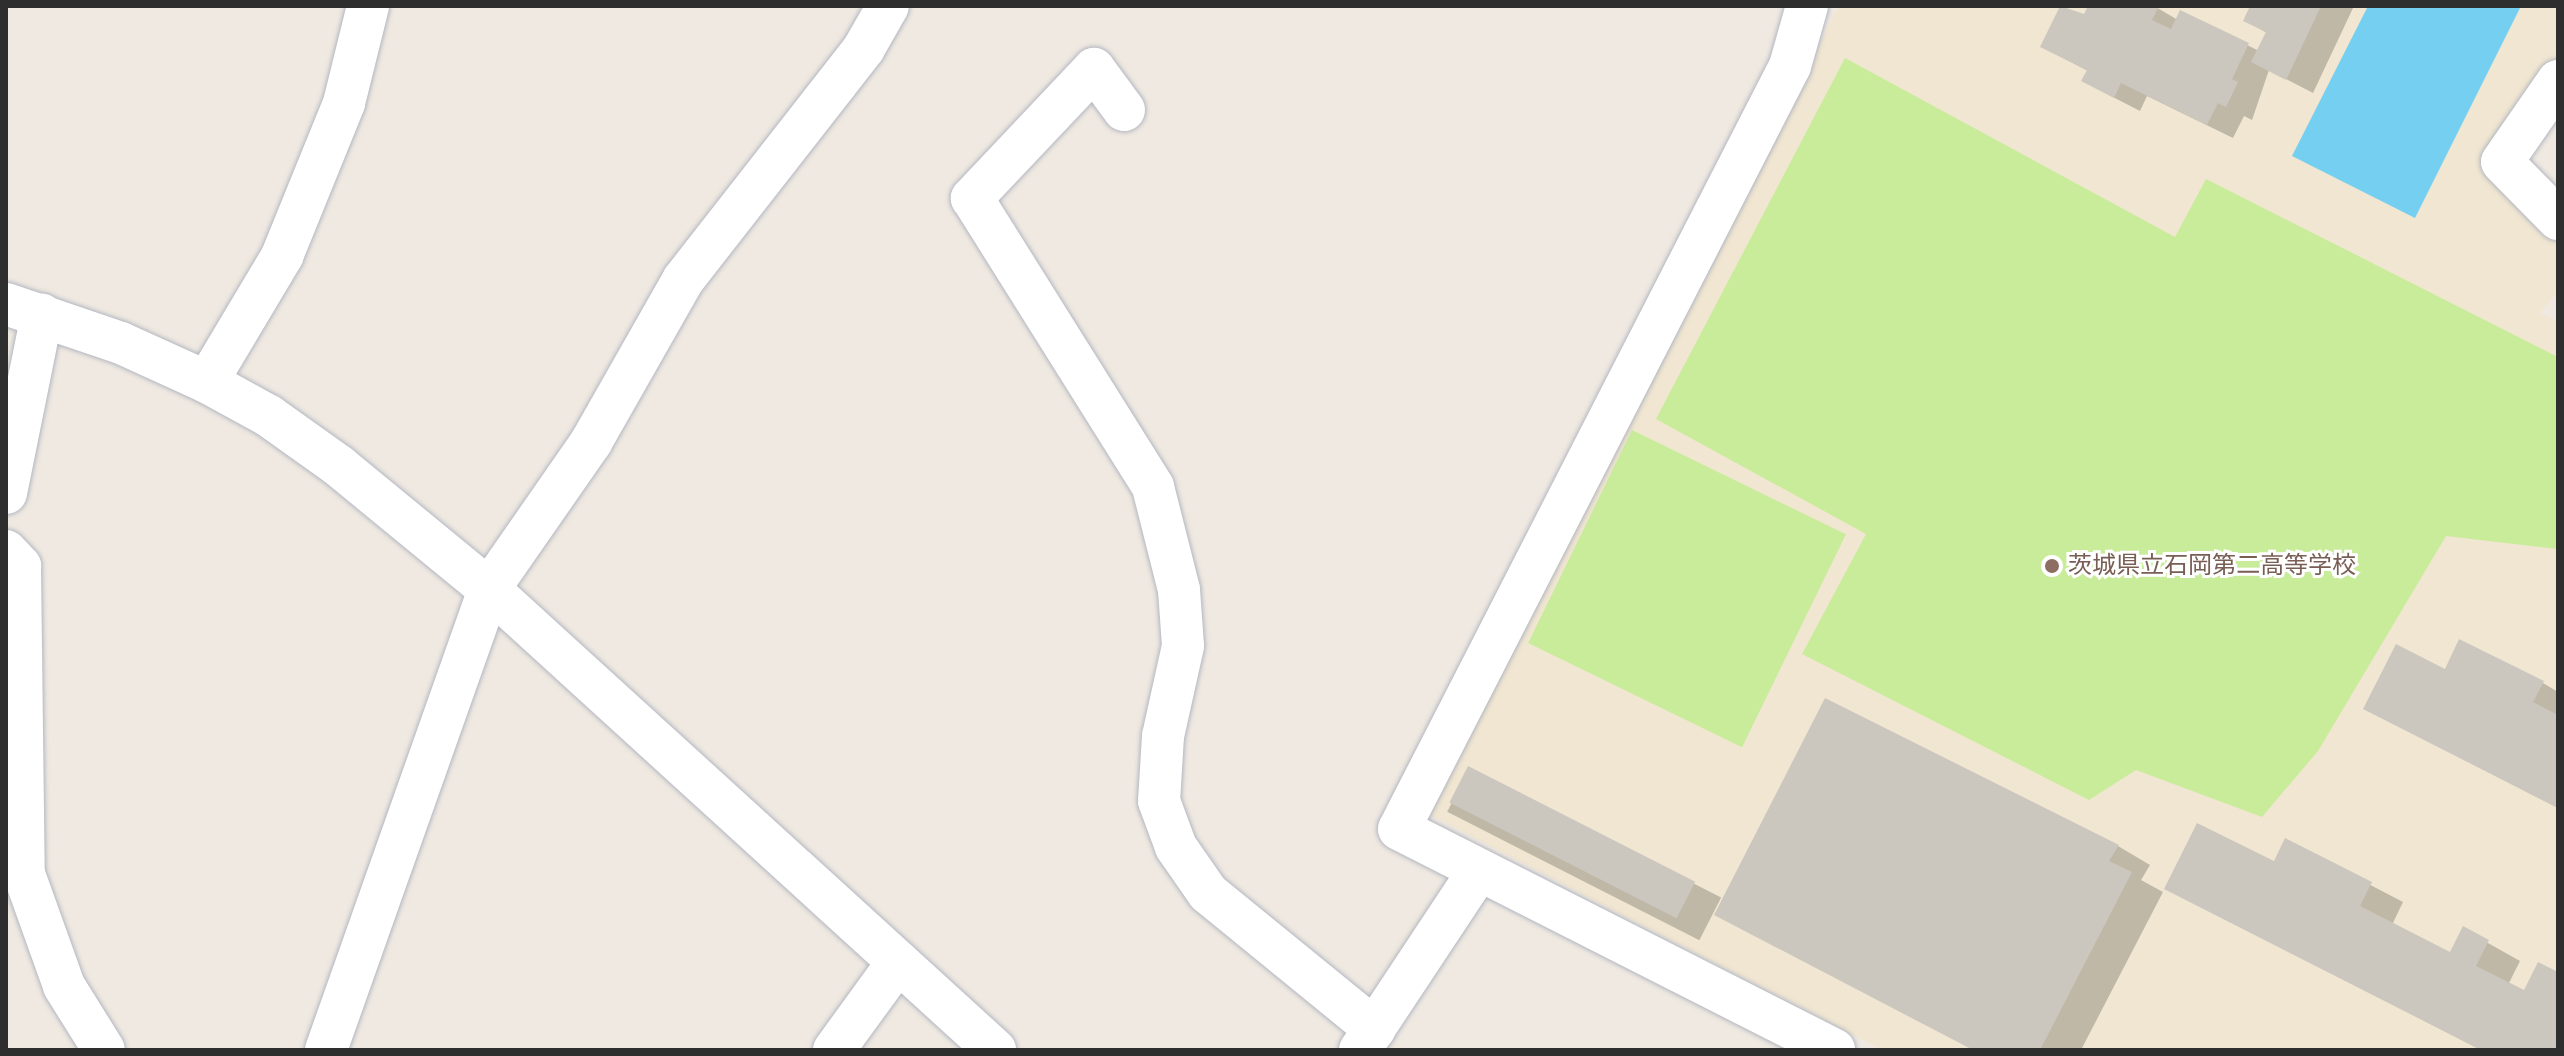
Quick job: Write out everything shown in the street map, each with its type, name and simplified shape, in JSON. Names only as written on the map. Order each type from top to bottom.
[{"type":"street","points":[[207,382],[282,256],[344,103],[368,6]]},
{"type":"street","points":[[326,1050],[489,589],[591,442],[683,280],[864,48],[888,6]]},
{"type":"street","points":[[1807,6],[1790,66],[1399,829],[1477,873],[1834,1050]]},
{"type":"street","points":[[1124,110],[1094,69],[972,198],[1153,487],[1179,590],[1183,646],[1163,736],[1159,801],[1176,847],[1208,893],[1368,1040],[1477,873]]},
{"type":"street","points":[[2558,81],[2502,162],[2558,219]]},
{"type":"street","points":[[6,493],[24,310],[121,343],[207,382],[269,416],[339,466],[489,589],[995,1050]]},
{"type":"street","points":[[6,551],[20,566],[24,874],[64,986],[104,1050]]},
{"type":"street","points":[[834,1050],[898,962]]},
{"type":"shaded area","name":"茨城県立石岡第二高等学校","points":[[1839,6],[2558,6],[2558,62],[2491,165],[2558,232],[2558,290],[2540,313],[2558,322],[2558,1050],[1882,1050],[1419,809]]},
{"type":"green space","points":[[1845,58],[2175,237],[2206,179],[2558,357],[2558,549],[2446,536],[2318,751],[2262,817],[2136,770],[2089,800],[1802,654],[1866,534],[1656,419]]},
{"type":"green space","points":[[1632,430],[1846,534],[1742,747],[1528,643]]},
{"type":"water","points":[[2368,6],[2521,6],[2415,218],[2292,156]]},
{"type":"building","points":[[2060,6],[2084,14],[2088,6],[2159,6],[2152,20],[2171,29],[2180,10],[2249,43],[2232,79],[2238,82],[2226,107],[2218,103],[2207,125],[2121,83],[2114,98],[2081,81],[2087,70],[2040,47]]},
{"type":"building","points":[[2250,6],[2321,6],[2286,80],[2251,62],[2266,32],[2243,21]]},
{"type":"building","points":[[2459,639],[2544,681],[2533,702],[2558,715],[2558,808],[2363,709],[2396,644],[2445,669]]},
{"type":"building","points":[[1825,698],[2119,845],[2109,861],[2132,872],[2040,1050],[1973,1050],[1714,915]]},
{"type":"building","points":[[1468,766],[1695,882],[1677,918],[1449,803]]},
{"type":"building","points":[[2197,823],[2274,861],[2285,838],[2372,882],[2360,906],[2450,952],[2463,926],[2489,940],[2476,966],[2524,990],[2538,962],[2558,972],[2558,1050],[2481,1050],[2164,889]]},
{"type":"place","name":"茨城県立石岡第二高等学校","points":[[2052,566]]}]
